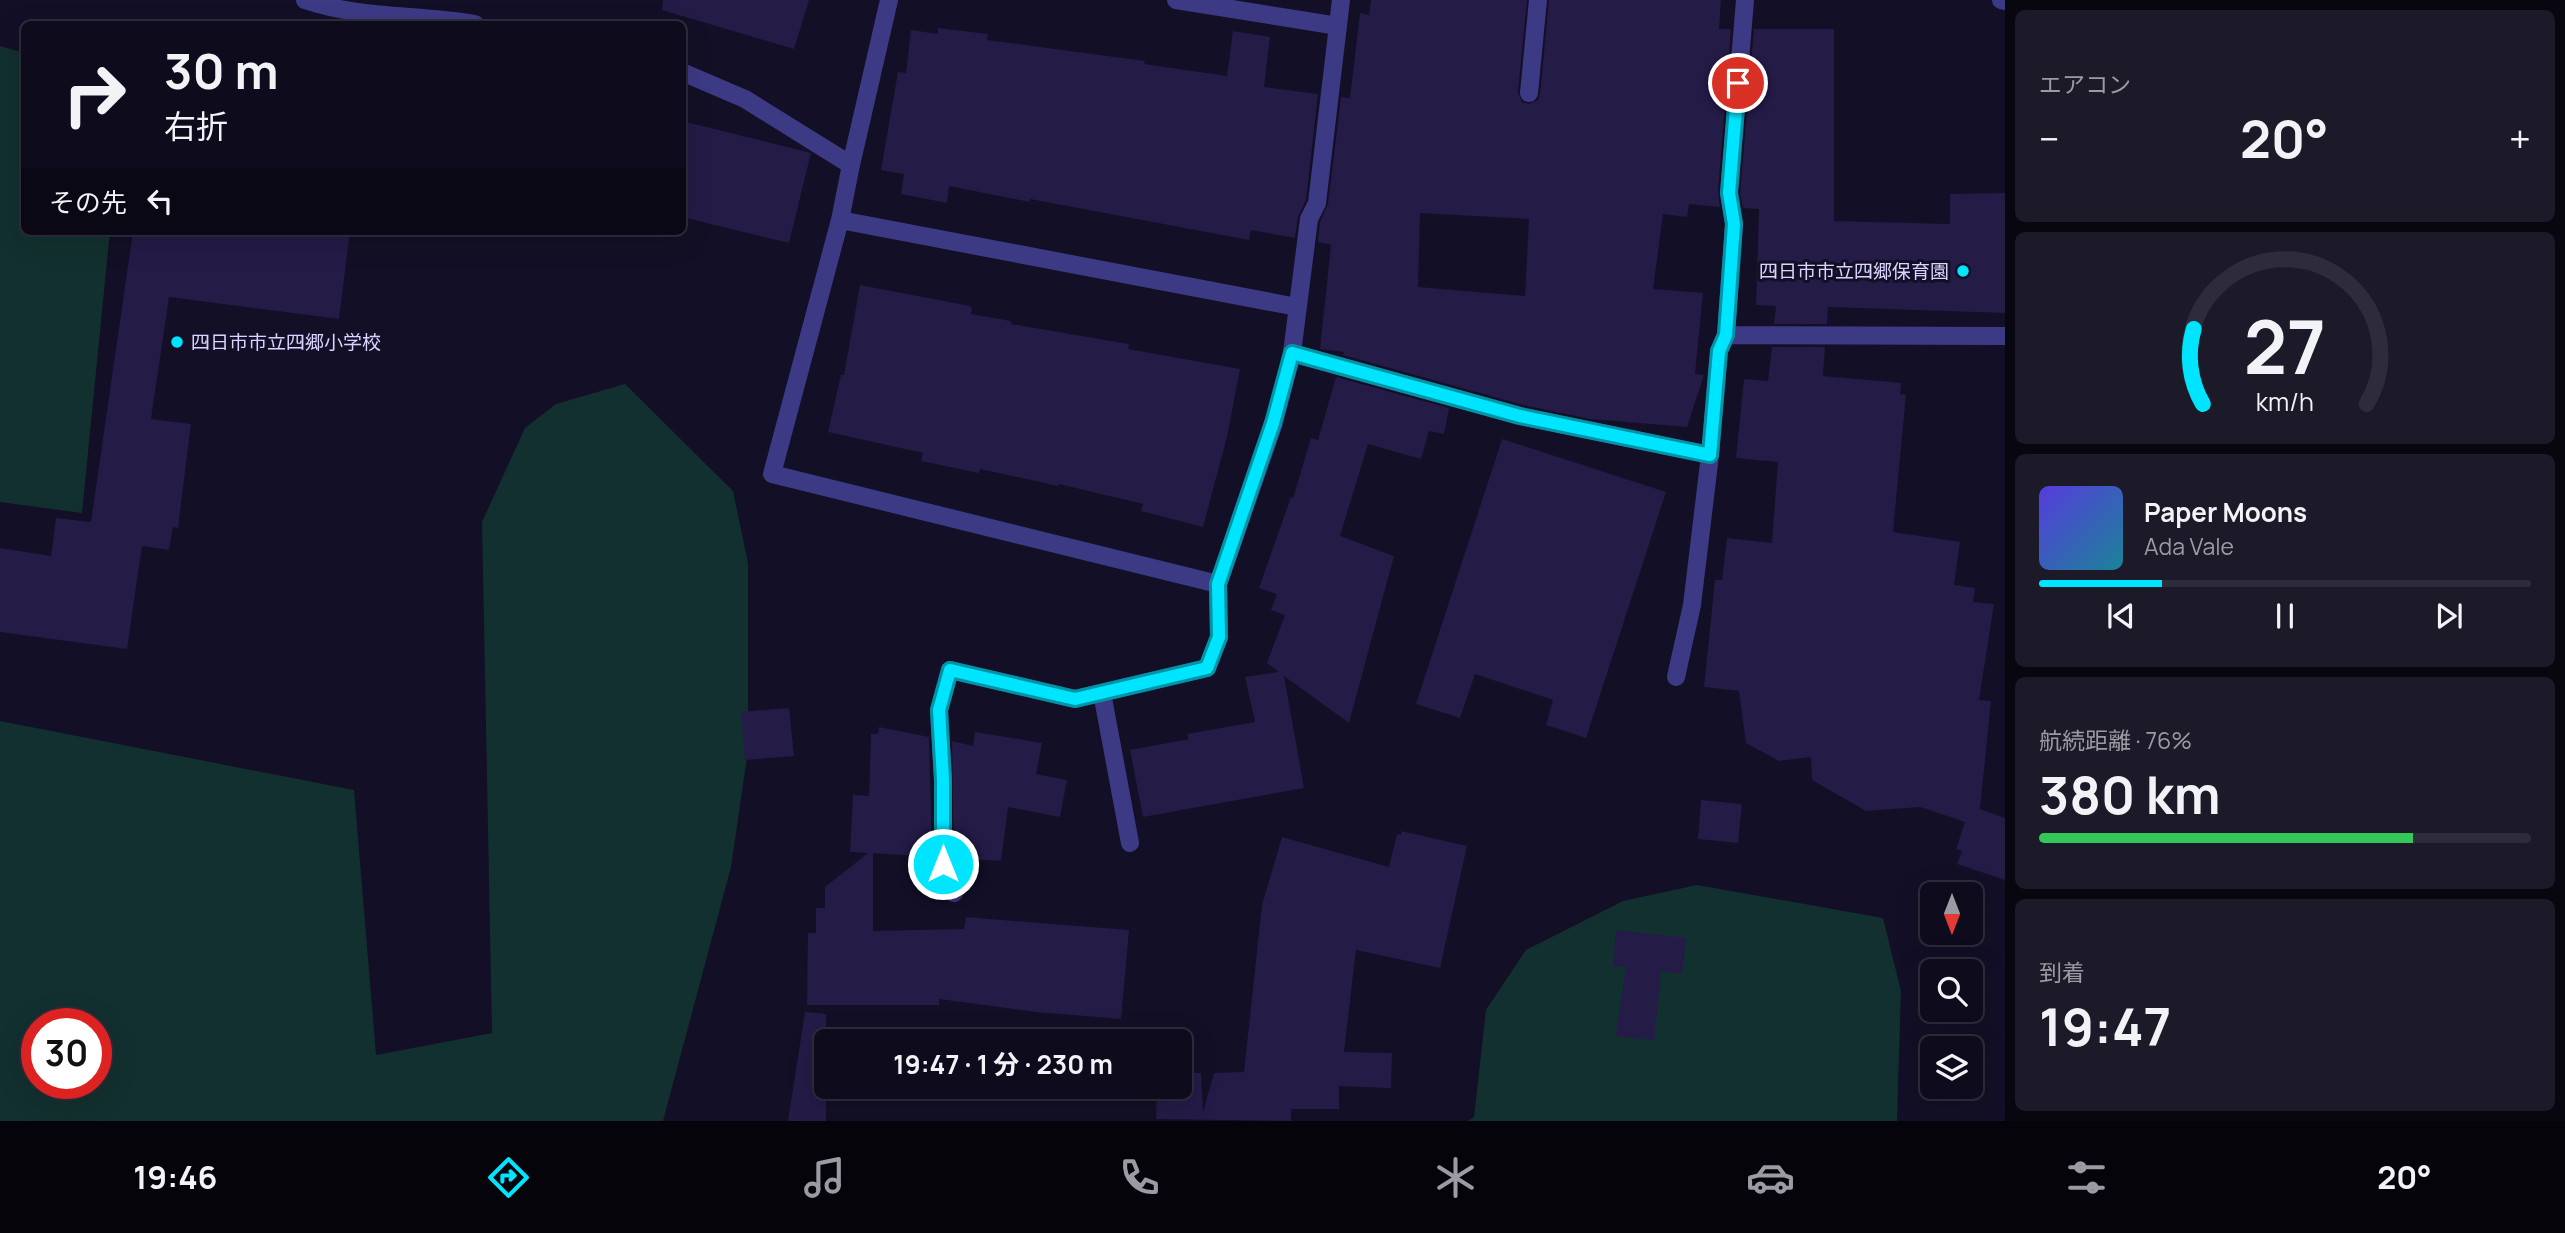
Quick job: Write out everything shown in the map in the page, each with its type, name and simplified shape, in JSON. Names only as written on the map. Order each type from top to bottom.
[{"type":"street","points":[[305,0],[322,6],[376,15],[455,21]]},
{"type":"street","points":[[889,0],[840,220],[772,474],[1218,584]]},
{"type":"street","points":[[1176,0],[1338,26]]},
{"type":"street","points":[[954,893],[943,864],[943,780],[939,710],[950,670],[1075,699],[1207,668],[1219,637],[1218,584],[1273,423],[1292,353],[1309,219],[1317,203],[1341,0]]},
{"type":"street","points":[[1529,93],[1538,0]]},
{"type":"street","points":[[1676,677],[1692,605],[1719,351],[1726,335],[1734,224],[1729,193],[1745,0]]},
{"type":"street","points":[[686,74],[745,99],[851,165]]},
{"type":"street","points":[[840,220],[1297,307]]},
{"type":"street","points":[[1726,335],[2005,336]]},
{"type":"street","points":[[1292,353],[1520,416],[1710,455]]},
{"type":"street","points":[[1102,693],[1130,843]]},
{"type":"green space","points":[[0,46],[21,52],[21,235],[110,235],[82,513],[0,502]]},
{"type":"green space","points":[[625,384],[733,491],[748,563],[748,750],[731,867],[663,1121],[0,1121],[0,721],[354,790],[376,1055],[492,1033],[482,522],[525,428],[556,404]]},
{"type":"green space","points":[[1697,885],[1883,918],[1901,991],[1897,1121],[1468,1121],[1474,1117],[1486,1010],[1526,950],[1623,901]]},
{"type":"building","points":[[663,0],[809,0],[794,49],[662,10]]},
{"type":"building","points":[[1371,0],[1527,0],[1518,92],[1522,102],[1529,104],[1538,100],[1540,94],[1549,0],[1721,0],[1719,29],[1731,29],[1718,192],[1720,207],[1689,204],[1687,217],[1663,214],[1653,289],[1703,293],[1695,374],[1704,375],[1687,427],[1590,419],[1523,405],[1343,355],[1344,352],[1320,349],[1331,245],[1318,242],[1320,222],[1328,204],[1341,97],[1350,98],[1360,13],[1369,15]],"holes":[[[1420,213],[1529,219],[1525,296],[1418,287]]]},
{"type":"building","points":[[938,28],[988,34],[987,40],[1145,61],[1144,64],[1227,76],[1233,31],[1270,37],[1264,87],[1318,94],[1306,200],[1298,217],[1295,238],[1251,230],[1249,240],[949,186],[947,203],[901,194],[904,174],[881,170],[898,72],[906,73],[911,30],[938,34]]},
{"type":"building","points":[[1754,29],[1834,29],[1834,221],[1950,224],[1950,194],[2005,193],[2005,313],[1828,307],[1827,324],[1774,324],[1776,306],[1756,305],[1759,209],[1743,208],[1740,193]]},
{"type":"building","points":[[686,122],[811,153],[789,243],[686,218]]},
{"type":"building","points":[[132,235],[350,235],[339,319],[169,297],[151,419],[191,424],[178,528],[173,527],[169,550],[142,546],[127,649],[0,632],[0,548],[51,556],[56,518],[91,522]]},
{"type":"building","points":[[860,285],[970,306],[971,314],[1011,321],[1011,324],[1129,344],[1128,349],[1240,369],[1227,437],[1203,527],[1141,511],[1143,504],[1059,484],[1058,486],[980,469],[979,473],[921,461],[923,453],[828,432],[841,375],[844,375]]},
{"type":"building","points":[[1772,347],[1825,347],[1823,376],[1901,383],[1900,394],[1906,395],[1893,532],[1960,542],[1954,585],[1975,588],[1973,602],[1994,604],[1979,700],[1991,701],[1980,809],[2005,818],[2005,880],[1957,864],[1962,851],[1956,849],[1965,822],[1920,807],[1866,811],[1812,780],[1811,757],[1779,761],[1746,743],[1739,691],[1704,687],[1715,580],[1722,580],[1727,538],[1772,543],[1778,462],[1736,458],[1744,379],[1768,381]]},
{"type":"building","points":[[1336,377],[1449,408],[1444,434],[1429,431],[1421,459],[1368,444],[1340,536],[1394,556],[1349,723],[1284,676],[1304,788],[1143,817],[1130,750],[1189,739],[1187,734],[1255,722],[1245,677],[1279,672],[1267,663],[1285,615],[1271,610],[1277,594],[1259,588],[1291,497],[1293,498],[1311,438],[1318,440]]},
{"type":"building","points":[[1502,439],[1666,492],[1586,738],[1546,725],[1553,700],[1475,674],[1460,718],[1416,704]]},
{"type":"building","points":[[789,708],[794,756],[745,760],[741,712]]},
{"type":"building","points":[[879,727],[929,737],[932,857],[873,853],[873,931],[964,929],[966,917],[1129,930],[1121,1019],[1036,1012],[939,999],[939,1005],[807,1005],[808,933],[816,933],[816,908],[825,908],[825,887],[868,853],[850,852],[853,795],[869,796],[871,734],[878,734]]},
{"type":"building","points":[[975,732],[1042,743],[1036,774],[1067,780],[1060,817],[1008,807],[1001,861],[954,858],[952,741],[973,746]]},
{"type":"building","points":[[1701,800],[1742,804],[1738,843],[1698,839]]},
{"type":"building","points":[[1401,831],[1467,846],[1440,968],[1356,950],[1344,1052],[1392,1053],[1391,1088],[1339,1086],[1339,1109],[1291,1109],[1291,1121],[1156,1119],[1157,1099],[1192,1099],[1192,1073],[1201,1073],[1203,1112],[1214,1073],[1244,1072],[1262,905],[1282,837],[1389,867],[1397,834],[1401,835]]},
{"type":"building","points":[[1616,930],[1686,938],[1682,974],[1661,971],[1654,1040],[1616,1036],[1626,967],[1613,966]]},
{"type":"building","points":[[805,1012],[826,1014],[826,1029],[814,1029],[814,1099],[826,1099],[826,1121],[788,1121]]},
{"type":"place","name":"四日市市立四郷保育園","points":[[1963,271]]},
{"type":"place","name":"四日市市立四郷小学校","points":[[177,342]]},
{"type":"route","points":[[943,864],[943,780],[939,710],[950,670],[1075,699],[1207,668],[1219,637],[1218,584],[1273,423],[1292,353],[1520,416],[1710,455],[1719,351],[1726,335],[1734,224],[1729,193],[1738,83]]}]
